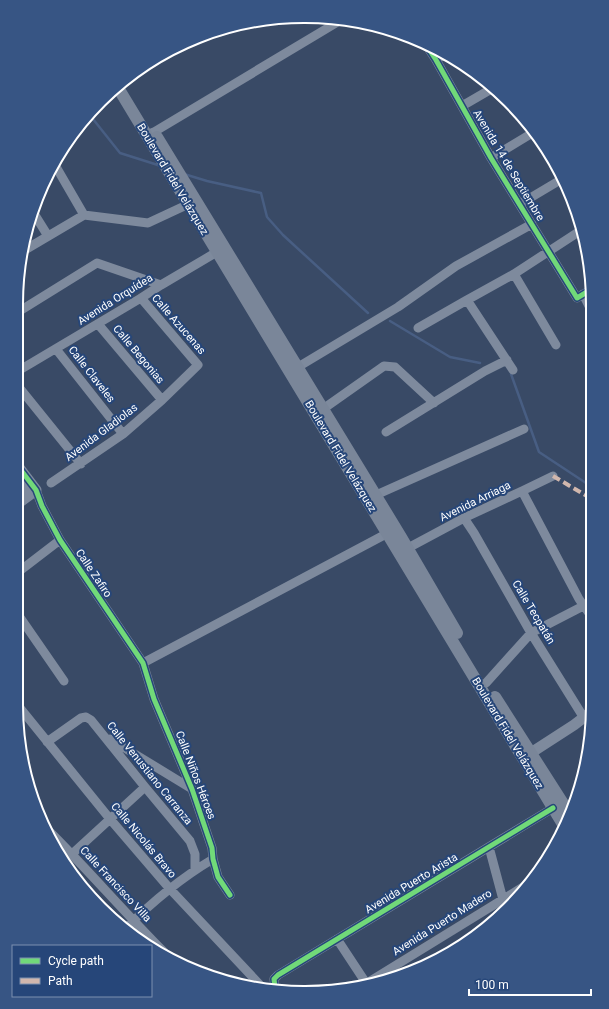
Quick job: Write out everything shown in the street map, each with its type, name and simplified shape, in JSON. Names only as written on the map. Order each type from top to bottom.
[{"type":"main road","name":"Boulevard Fidel Velázquez","points":[[127,86],[150,133]]},
{"type":"main road","name":"Boulevard Fidel Velázquez","points":[[121,91],[150,133],[190,197],[329,426],[388,533],[527,756],[566,810]]},
{"type":"main road","name":"Boulevard Fidel Velázquez","points":[[221,249],[298,367],[323,409],[329,426],[376,495],[408,548],[527,756],[561,821]]},
{"type":"street","points":[[150,133],[333,25]]},
{"type":"street","name":"Avenida 14 de Septiembre","points":[[432,54],[491,158],[549,251],[586,304]]},
{"type":"street","points":[[436,60],[439,58]]},
{"type":"street","points":[[462,106],[488,91]]},
{"type":"street","points":[[491,158],[529,135]]},
{"type":"street","points":[[58,170],[84,215]]},
{"type":"street","points":[[520,204],[558,182]]},
{"type":"street","points":[[29,248],[84,215],[148,223],[190,197]]},
{"type":"street","points":[[37,218],[48,236]]},
{"type":"street","points":[[298,367],[398,307],[456,266],[532,224]]},
{"type":"street","points":[[418,328],[514,274],[576,233]]},
{"type":"street","name":"Avenida Orquídea","points":[[23,368],[221,249]]},
{"type":"street","points":[[23,309],[97,263],[161,285]]},
{"type":"street","points":[[514,274],[556,345]]},
{"type":"street","points":[[580,296],[585,293]]},
{"type":"street","name":"Calle Azucenas","points":[[141,298],[198,365]]},
{"type":"street","points":[[466,300],[513,370]]},
{"type":"street","name":"Calle Begonias","points":[[98,324],[162,400]]},
{"type":"street","name":"Calle Claveles","points":[[56,349],[123,434]]},
{"type":"street","points":[[386,432],[485,371],[507,360]]},
{"type":"street","name":"Avenida Gladiolas","points":[[51,483],[123,434],[162,400],[198,365]]},
{"type":"street","points":[[323,409],[384,366],[396,367],[434,403]]},
{"type":"street","points":[[23,392],[81,464]]},
{"type":"street","points":[[376,495],[524,429]]},
{"type":"street","points":[[23,475],[33,492]]},
{"type":"street","name":"Avenida Arriaga","points":[[408,548],[464,518],[553,476]]},
{"type":"street","points":[[23,484],[33,492]]},
{"type":"street","points":[[522,491],[580,599],[586,603]]},
{"type":"street","points":[[23,500],[33,492]]},
{"type":"street","name":"Calle Zafiro","points":[[33,492],[60,540],[143,663]]},
{"type":"street","name":"Calle Tecpatán","points":[[464,518],[532,633],[586,711]]},
{"type":"street","points":[[143,663],[388,533]]},
{"type":"street","points":[[23,568],[60,540]]},
{"type":"street","points":[[486,683],[532,633],[586,605]]},
{"type":"street","points":[[23,623],[64,681]]},
{"type":"street","name":"Calle Niños Héroes","points":[[143,663],[154,699],[192,789],[212,848],[213,859],[218,877],[230,895]]},
{"type":"street","name":"Calle Nicolás Bravo","points":[[23,712],[110,819],[170,889],[257,982]]},
{"type":"street","name":"Calle Venustiano Carranza","points":[[47,742],[81,718],[86,717],[91,720],[190,841],[194,854],[195,870]]},
{"type":"street","points":[[527,756],[585,717]]},
{"type":"street","points":[[104,736],[192,789]]},
{"type":"street","points":[[72,854],[145,787]]},
{"type":"street","name":"Avenida Puerto Arista","points":[[274,984],[274,979],[278,974],[553,808]]},
{"type":"street","name":"Calle Francisco Villa","points":[[58,840],[155,943]]},
{"type":"street","points":[[489,848],[504,903]]},
{"type":"street","points":[[129,925],[170,889],[195,870],[213,859]]},
{"type":"street","name":"Avenida Puerto Madero","points":[[381,975],[504,903]]},
{"type":"street","points":[[337,939],[365,979]]},
{"type":"waterway","points":[[93,119],[120,153],[161,166]]},
{"type":"waterway","points":[[184,174],[207,181],[261,193],[267,217],[283,235],[368,313]]},
{"type":"waterway","points":[[390,321],[450,357],[480,363]]},
{"type":"waterway","points":[[511,374],[539,452],[586,483]]},
{"type":"marked path","points":[[553,476],[586,495]]},
{"type":"cycle path","points":[[432,54],[491,158],[577,298],[585,293]]},
{"type":"cycle path","points":[[23,473],[36,490],[42,506],[60,540],[143,663],[154,699],[192,789],[212,848],[213,859],[218,877],[230,895]]},
{"type":"cycle path","points":[[275,984],[274,979],[278,975],[553,808]]}]
